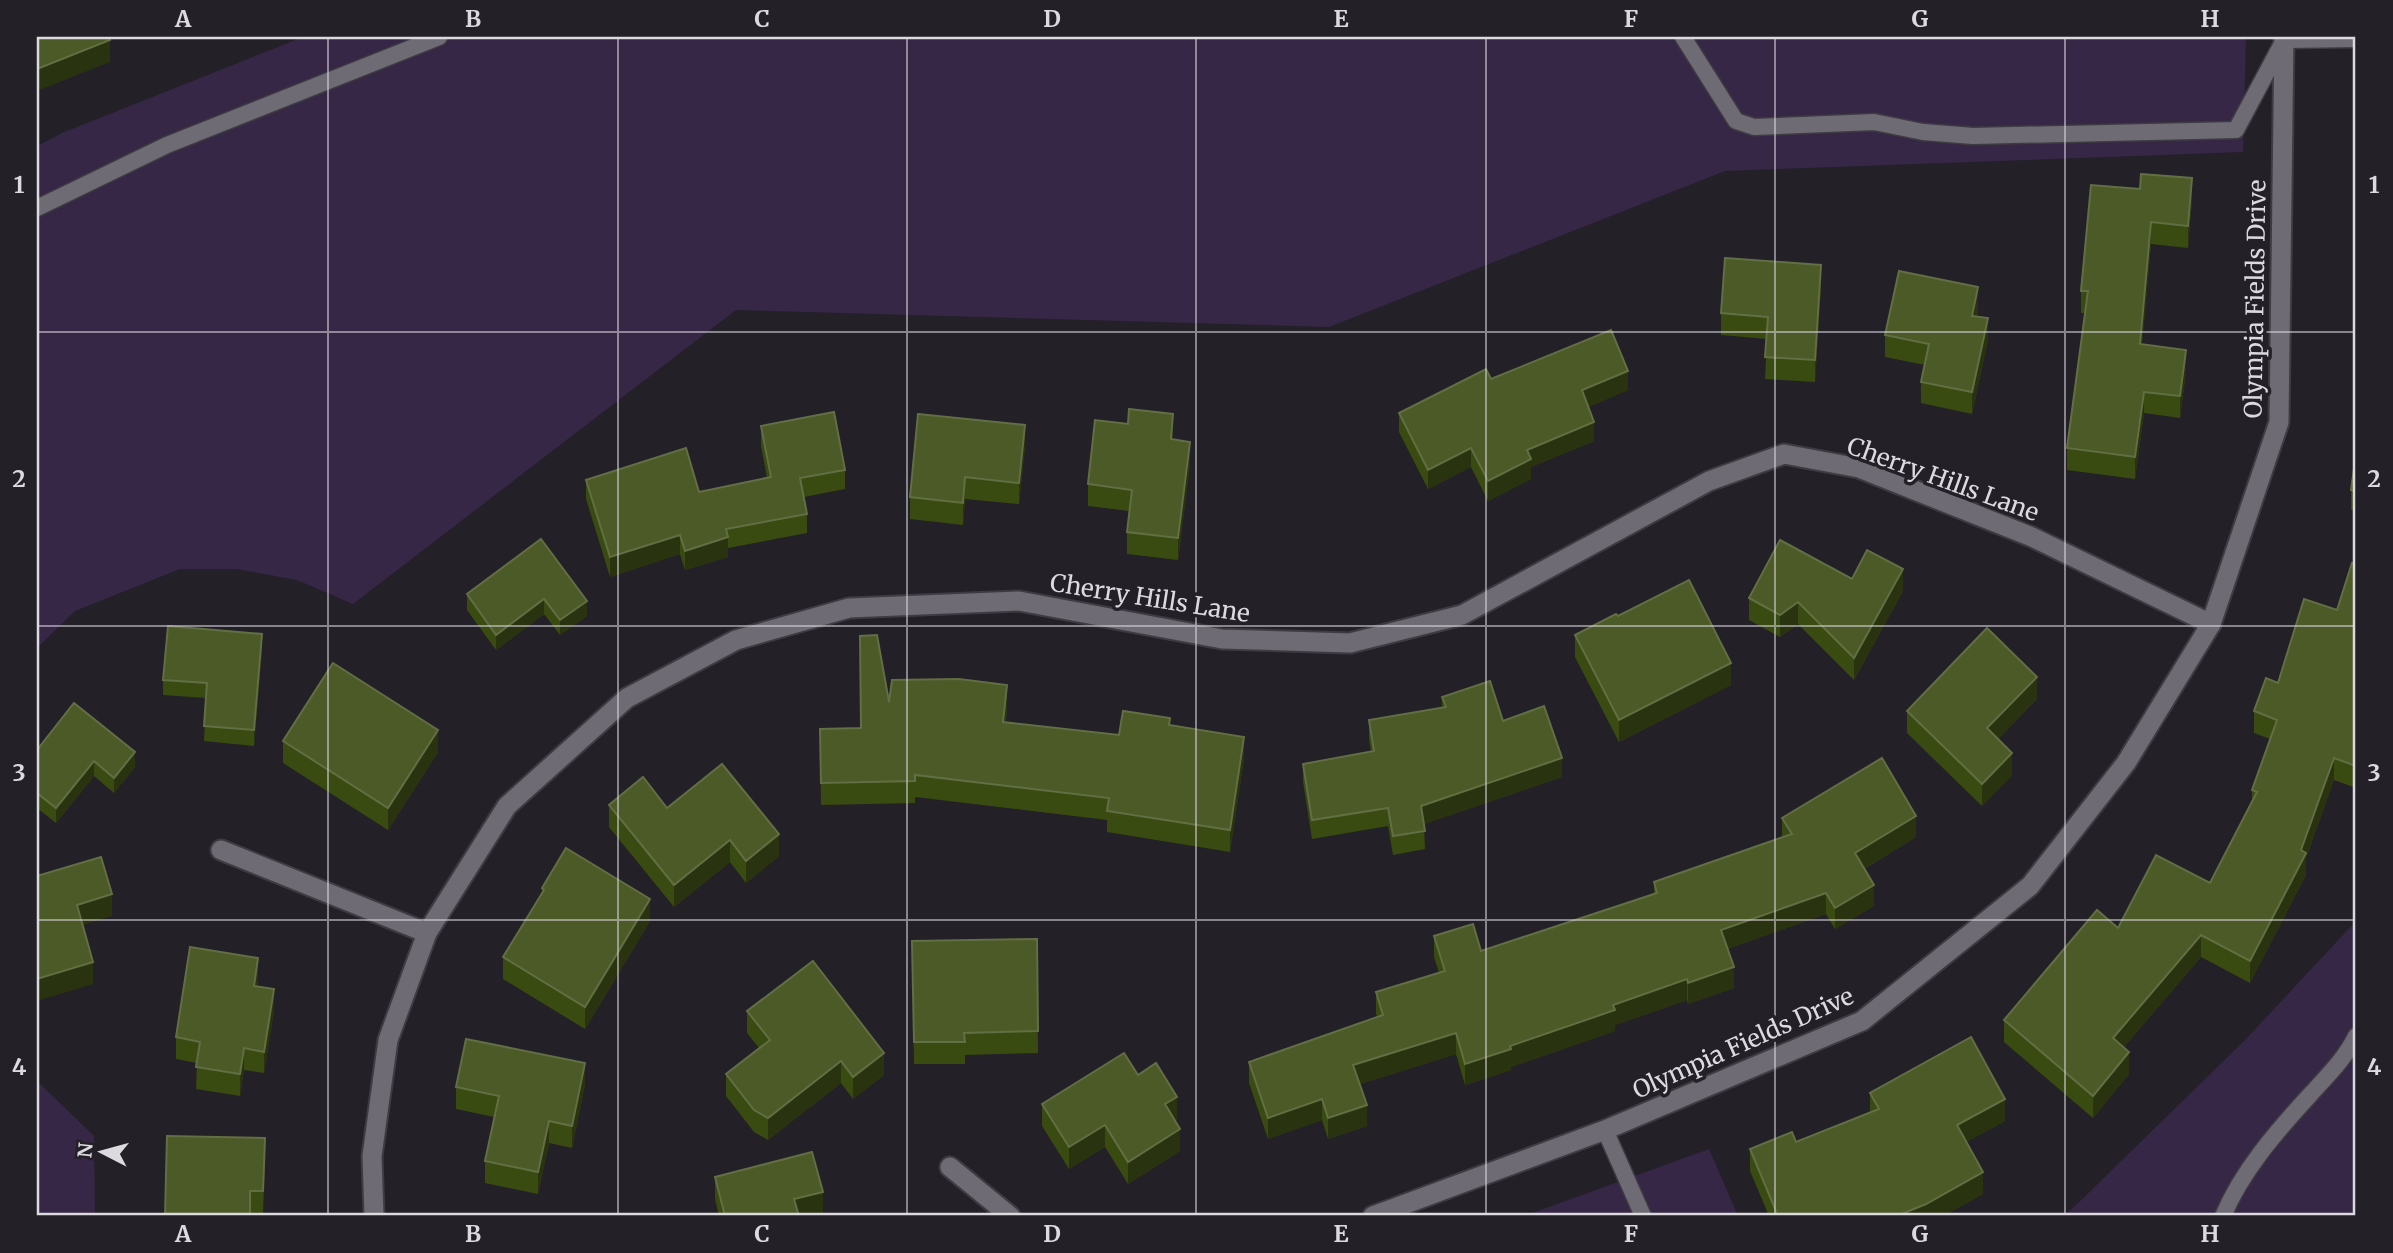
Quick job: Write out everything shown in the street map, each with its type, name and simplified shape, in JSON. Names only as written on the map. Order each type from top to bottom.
[{"type":"street","name":"Olympia Fields Drive","points":[[1373,1216],[1605,1130],[1861,1021],[2030,886],[2126,763],[2211,624],[2279,422],[2284,39]]},
{"type":"street","name":"Cherry Hills Lane","points":[[374,1216],[372,1156],[388,1040],[427,933],[507,806],[627,698],[736,640],[849,608],[1018,601],[1222,639],[1350,642],[1462,615],[1709,481],[1784,454],[1859,468],[2032,537],[2211,624]]},
{"type":"street","points":[[221,850],[427,933]]},
{"type":"street","points":[[950,1167],[1010,1216]]},
{"type":"lane","points":[[37,208],[167,145],[439,37]]},
{"type":"lane","points":[[1683,37],[1736,121],[1754,127],[1874,122],[1923,132],[1973,136],[2236,130],[2284,39],[2356,40]]},
{"type":"lane","points":[[2223,1216],[2233,1193],[2247,1173],[2284,1124],[2349,1051],[2356,1036]]},
{"type":"lane","points":[[1605,1130],[1643,1216]]},
{"type":"shaded area","points":[[303,37],[2246,37],[2243,152],[1725,171],[1329,327],[736,310],[353,604],[297,580],[236,569],[180,569],[75,611],[37,648],[37,146],[62,133]]},
{"type":"shaded area","points":[[2356,921],[2356,1216],[2060,1216],[2071,1210],[2246,1039]]},
{"type":"shaded area","points":[[37,1081],[94,1136],[95,1216],[37,1216]]},
{"type":"shaded area","points":[[1709,1149],[1738,1216],[1524,1216]]},
{"type":"building","points":[[37,37],[109,37],[110,40],[37,69]]},
{"type":"building","points":[[2141,174],[2192,178],[2188,226],[2151,222],[2140,344],[2186,350],[2180,396],[2144,392],[2135,457],[2067,448],[2088,291],[2081,291],[2091,185],[2140,189]]},
{"type":"building","points":[[1725,258],[1821,265],[1815,360],[1765,357],[1768,317],[1721,313]]},
{"type":"building","points":[[1899,271],[1978,287],[1972,316],[1988,318],[1972,392],[1921,382],[1929,344],[1885,335]]},
{"type":"building","points":[[1611,330],[1628,371],[1582,390],[1594,422],[1527,450],[1531,459],[1488,481],[1471,448],[1428,470],[1399,413],[1486,369],[1491,379]]},
{"type":"building","points":[[1129,409],[1173,414],[1171,439],[1190,442],[1178,538],[1127,532],[1132,490],[1088,484],[1095,420],[1128,424]]},
{"type":"building","points":[[834,412],[845,470],[800,478],[807,514],[726,529],[728,537],[685,551],[680,535],[610,557],[586,480],[686,448],[699,492],[771,477],[761,426]]},
{"type":"building","points":[[918,414],[1025,425],[1019,483],[965,477],[963,503],[910,497]]},
{"type":"building","points":[[2356,454],[2356,491],[2351,490]]},
{"type":"building","points":[[541,539],[587,601],[560,620],[544,599],[496,635],[467,594]]},
{"type":"building","points":[[1780,540],[1852,579],[1867,550],[1903,569],[1854,658],[1798,602],[1780,615],[1749,598]]},
{"type":"building","points":[[2352,563],[2356,565],[2356,766],[2334,758],[2301,850],[2306,853],[2250,961],[2201,935],[2113,1038],[2129,1052],[2093,1096],[2004,1020],[2097,910],[2118,928],[2156,855],[2210,883],[2257,792],[2252,790],[2277,720],[2254,711],[2266,678],[2278,683],[2304,599],[2337,610]]},
{"type":"building","points":[[1689,580],[1731,663],[1619,720],[1575,635]]},
{"type":"building","points":[[168,626],[262,634],[254,730],[204,726],[207,683],[163,680]]},
{"type":"building","points":[[1987,628],[2037,677],[1987,728],[2012,753],[1982,784],[1907,711]]},
{"type":"building","points":[[877,635],[889,702],[892,680],[959,679],[1007,685],[1003,722],[1119,735],[1123,711],[1170,718],[1169,725],[1244,737],[1230,830],[1107,811],[1109,798],[915,775],[915,781],[821,783],[820,729],[861,728],[860,636]]},
{"type":"building","points":[[333,663],[438,730],[388,808],[283,741]]},
{"type":"building","points":[[1490,681],[1503,721],[1544,706],[1562,758],[1421,806],[1425,831],[1393,836],[1388,808],[1312,820],[1303,764],[1374,751],[1369,720],[1446,707],[1442,697]]},
{"type":"building","points":[[74,703],[135,752],[114,778],[94,761],[56,808],[37,793],[37,750]]},
{"type":"building","points":[[1882,758],[1916,816],[1855,853],[1874,885],[1835,908],[1826,893],[1721,930],[1734,967],[1688,983],[1687,979],[1613,1005],[1615,1010],[1465,1064],[1456,1033],[1353,1065],[1367,1105],[1328,1118],[1322,1099],[1268,1118],[1249,1062],[1383,1015],[1376,992],[1445,971],[1434,936],[1473,924],[1481,951],[1657,893],[1654,882],[1792,834],[1782,818]]},
{"type":"building","points":[[722,764],[779,834],[746,861],[730,840],[674,885],[609,805],[643,777],[667,808]]},
{"type":"building","points":[[566,848],[650,899],[585,1007],[503,957]]},
{"type":"building","points":[[101,857],[112,894],[77,905],[93,962],[37,979],[37,876]]},
{"type":"building","points":[[1037,939],[1038,1031],[964,1033],[965,1042],[914,1042],[912,941]]},
{"type":"building","points":[[190,947],[258,958],[254,986],[274,989],[264,1052],[244,1048],[240,1074],[196,1067],[200,1042],[176,1037]]},
{"type":"building","points":[[813,961],[884,1053],[853,1077],[841,1061],[768,1118],[754,1110],[726,1074],[770,1040],[747,1011]]},
{"type":"building","points":[[1971,1037],[2005,1099],[1957,1125],[1983,1172],[1926,1204],[1897,1216],[1778,1216],[1750,1149],[1792,1132],[1796,1142],[1879,1109],[1870,1093]]},
{"type":"building","points":[[466,1039],[585,1063],[572,1126],[549,1121],[538,1172],[485,1161],[499,1096],[456,1087]]},
{"type":"building","points":[[1124,1053],[1138,1075],[1156,1063],[1177,1097],[1165,1104],[1180,1129],[1128,1162],[1105,1125],[1069,1147],[1042,1104]]},
{"type":"building","points":[[167,1136],[265,1138],[263,1191],[250,1191],[250,1216],[165,1216]]},
{"type":"building","points":[[812,1152],[823,1192],[794,1199],[799,1216],[725,1216],[715,1177]]}]
